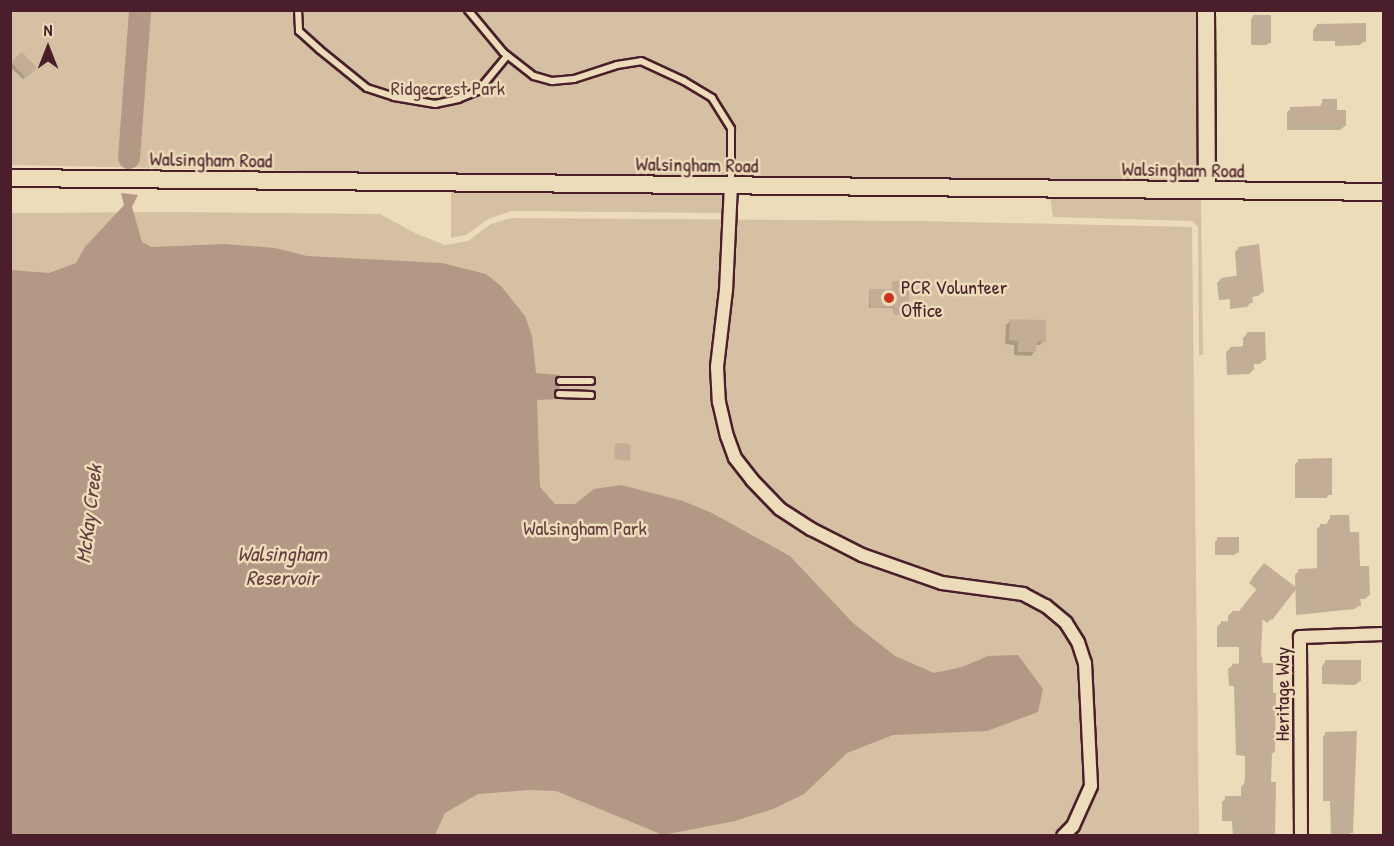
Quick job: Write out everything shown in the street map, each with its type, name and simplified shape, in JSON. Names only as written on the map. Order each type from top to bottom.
[{"type":"street","points":[[1206,10],[1207,190]]},
{"type":"street","name":"Walsingham Road","points":[[10,178],[1383,192]]},
{"type":"street","points":[[730,185],[726,290],[717,367],[719,402],[735,458],[752,480],[780,509],[811,529],[862,555],[942,584],[1023,594],[1046,606],[1066,623],[1078,642],[1085,663],[1091,786],[1073,826],[1063,836]]},
{"type":"street","name":"Heritage Way","points":[[1301,836],[1300,637],[1383,634]]},
{"type":"lane","points":[[298,10],[299,31],[367,88],[394,97],[435,104],[458,99],[478,91],[507,56]]},
{"type":"lane","points":[[468,10],[507,56],[534,76],[552,81],[574,79],[617,65],[641,61],[684,81],[712,98],[731,129],[730,185]]},
{"type":"lane","points":[[560,381],[591,381]]},
{"type":"lane","points":[[559,394],[591,395]]},
{"type":"green space","name":"Ridgecrest Park","points":[[11,11],[1203,11],[1207,190],[11,165]]},
{"type":"green space","points":[[451,190],[724,193],[723,213],[512,211],[488,219],[466,235],[451,238]]},
{"type":"green space","points":[[1050,196],[1201,197],[1203,355],[1199,355],[1198,227],[1192,221],[1053,217]]},
{"type":"green space","name":"Walsingham Park","points":[[10,213],[380,214],[417,234],[445,245],[468,241],[491,224],[512,218],[920,221],[1192,227],[1199,835],[11,835]]},
{"type":"water","name":"Walsingham Reservoir","points":[[121,193],[138,195],[132,207],[142,242],[152,247],[224,244],[275,248],[307,256],[442,263],[486,274],[501,286],[525,316],[532,336],[536,373],[560,375],[559,399],[537,400],[540,487],[555,504],[575,504],[594,489],[621,485],[683,501],[712,513],[790,556],[853,623],[895,656],[934,673],[962,667],[988,656],[1018,655],[1043,689],[1038,712],[987,731],[893,735],[847,753],[804,794],[773,809],[735,821],[663,835],[556,791],[529,790],[478,794],[445,813],[435,835],[11,835],[10,270],[49,273],[76,263],[85,247],[124,205]]},
{"type":"building","points":[[1253,15],[1271,15],[1271,43],[1253,43]]},
{"type":"building","points":[[1366,23],[1366,42],[1339,42],[1339,38],[1317,38],[1317,24]]},
{"type":"building","points":[[22,52],[37,68],[26,78],[11,62]]},
{"type":"building","points":[[1322,99],[1337,99],[1337,110],[1346,110],[1346,126],[1290,126],[1290,107],[1322,106]]},
{"type":"building","points":[[1259,244],[1264,292],[1252,293],[1253,303],[1234,305],[1233,296],[1223,297],[1221,278],[1241,275],[1238,247]]},
{"type":"building","name":"PCR Volunteer Office","points":[[892,281],[909,281],[909,315],[894,315],[894,307],[870,308],[869,289],[892,289]]},
{"type":"building","points":[[1010,319],[1046,320],[1046,342],[1037,341],[1036,352],[1018,352],[1018,341],[1009,340]]},
{"type":"building","points":[[1247,332],[1265,332],[1266,360],[1254,361],[1254,370],[1230,371],[1230,347],[1247,346]]},
{"type":"building","points":[[615,444],[631,445],[630,461],[614,459]]},
{"type":"building","points":[[1332,458],[1332,495],[1298,495],[1298,459]]},
{"type":"building","points":[[1330,515],[1349,515],[1350,532],[1359,532],[1360,566],[1369,566],[1370,595],[1360,596],[1361,606],[1300,611],[1298,569],[1320,568],[1320,524],[1330,524]]},
{"type":"building","points":[[1217,537],[1239,537],[1239,553],[1217,553]]},
{"type":"building","points":[[1264,563],[1297,588],[1272,620],[1263,612],[1261,653],[1263,663],[1273,663],[1273,693],[1276,693],[1275,752],[1272,752],[1271,782],[1276,782],[1275,836],[1236,836],[1236,817],[1225,817],[1225,796],[1245,796],[1244,781],[1248,781],[1249,752],[1240,752],[1238,683],[1233,683],[1232,664],[1242,663],[1242,644],[1220,643],[1221,621],[1231,622],[1232,611],[1239,611],[1260,585],[1252,578]]},
{"type":"building","points":[[1325,660],[1361,660],[1361,681],[1325,681]]},
{"type":"building","points":[[1357,731],[1353,833],[1334,833],[1333,798],[1326,798],[1325,732]]},
{"type":"waterway","name":"McKay Creek","points":[[129,158],[140,10]]},
{"type":"place","name":"PCR Volunteer Office","points":[[889,298]]}]
